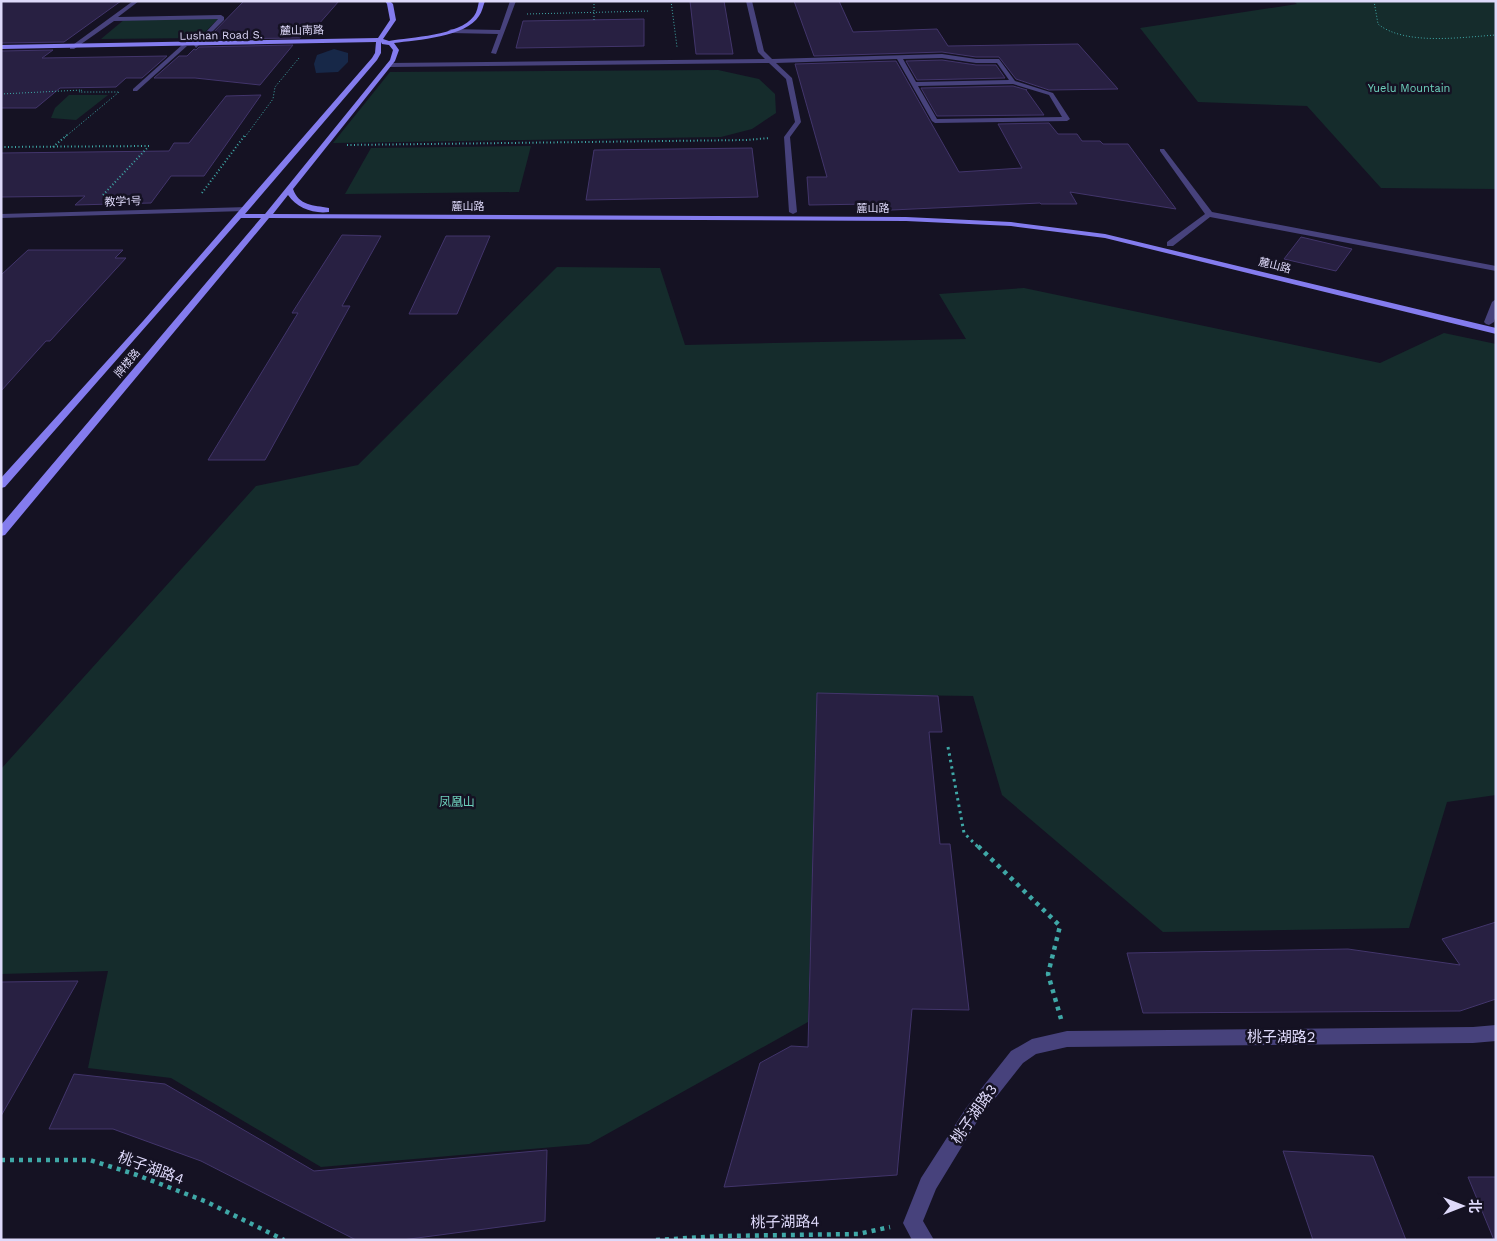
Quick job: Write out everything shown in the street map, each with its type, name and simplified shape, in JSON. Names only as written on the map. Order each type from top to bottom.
[{"type":"main road","points":[[242,212],[375,59],[378,53],[378,42],[392,20],[390,4],[387,1]]},
{"type":"main road","points":[[387,42],[451,31],[469,23],[476,17],[482,1]]},
{"type":"main road","points":[[269,213],[391,62],[408,43],[424,36]]},
{"type":"main road","name":"Lushan Road S.","points":[[2,50],[75,46],[378,42]]},
{"type":"main road","points":[[387,42],[394,46],[396,50],[391,62]]},
{"type":"main road","name":"麓山南路","points":[[75,46],[387,42]]},
{"type":"main road","points":[[289,189],[291,196],[300,205],[326,213]]},
{"type":"main road","name":"麓山路","points":[[242,212],[912,213],[1022,219],[1094,228],[1170,244],[1492,323]]},
{"type":"main road","name":"牌楼路","points":[[1,485],[147,322],[242,212]]},
{"type":"main road","name":"牌楼路","points":[[1,532],[269,213]]},
{"type":"main road","points":[[250,236],[282,222],[326,213]]},
{"type":"main road","name":"麓山路","points":[[326,213],[906,219],[1011,224],[1072,231],[1136,242],[1496,331]]},
{"type":"street","points":[[75,46],[137,1]]},
{"type":"street","points":[[494,53],[514,1]]},
{"type":"street","points":[[749,1],[761,52],[789,78],[798,122],[787,136],[793,212]]},
{"type":"street","points":[[114,18],[221,17],[221,20],[198,44]]},
{"type":"street","points":[[451,31],[464,33],[502,32]]},
{"type":"street","points":[[135,90],[184,46]]},
{"type":"street","points":[[391,62],[772,61],[942,56],[976,61],[999,61],[1013,82]]},
{"type":"street","points":[[899,57],[914,84],[935,121],[1067,118],[1051,94],[1013,82],[914,84]]},
{"type":"street","points":[[1162,150],[1208,214],[1496,269]]},
{"type":"street","name":"教学1号","points":[[1,216],[86,213],[242,212]]},
{"type":"street","points":[[1170,244],[1208,214]]},
{"type":"street","points":[[1492,323],[1496,302]]},
{"type":"street","name":"桃子湖路2","points":[[1067,1039],[1473,1035],[1496,1033]]},
{"type":"street","name":"桃子湖路3","points":[[913,1222],[932,1176],[972,1114],[1017,1056],[1032,1047],[1067,1039]]},
{"type":"street","points":[[913,1222],[924,1240]]},
{"type":"path","points":[[594,1],[594,20]]},
{"type":"path","points":[[671,1],[678,62]]},
{"type":"path","points":[[1374,1],[1377,23],[1383,29],[1396,36],[1423,37],[1496,34]]},
{"type":"path","points":[[509,14],[650,11]]},
{"type":"path","points":[[202,193],[273,99],[275,87],[310,44]]},
{"type":"path","points":[[53,147],[125,86]]},
{"type":"path","points":[[1,94],[82,90],[79,92],[118,92]]},
{"type":"path","points":[[341,146],[746,140],[787,136]]},
{"type":"path","points":[[1,147],[149,146],[86,213]]},
{"type":"path","points":[[948,747],[964,833],[1060,926],[1048,974],[1067,1039]]},
{"type":"path","name":"桃子湖路4","points":[[1,1160],[90,1160],[137,1175],[207,1202],[284,1240]]},
{"type":"path","name":"桃子湖路4","points":[[656,1240],[720,1236],[858,1234],[913,1222]]},
{"type":"green space","name":"Yuelu Mountain","points":[[1293,1],[1496,1],[1496,189],[1381,188],[1307,106],[1198,102],[1140,28],[1297,4]]},
{"type":"green space","points":[[219,18],[199,38],[101,39],[125,19]]},
{"type":"green space","points":[[718,70],[759,79],[775,94],[776,113],[752,129],[721,137],[333,143],[390,72]]},
{"type":"green space","points":[[69,95],[108,95],[76,120],[51,118],[55,108]]},
{"type":"green space","points":[[531,146],[519,192],[345,194],[371,148]]},
{"type":"green space","name":"凤凰山","points":[[557,267],[660,268],[685,345],[966,339],[939,294],[1024,288],[1380,363],[1444,333],[1496,344],[1496,795],[1447,802],[1409,928],[1163,932],[1002,795],[973,696],[817,694],[808,1022],[589,1144],[321,1167],[171,1078],[88,1068],[108,971],[1,974],[1,769],[256,486],[358,465]]},
{"type":"water","points":[[334,49],[348,53],[348,62],[338,72],[316,73],[314,64],[317,55]]},
{"type":"building","points":[[1,1],[121,1],[64,42],[1,43]]},
{"type":"building","points":[[244,1],[339,1],[311,33],[304,33],[300,38],[207,39]]},
{"type":"building","points":[[690,1],[724,1],[733,54],[696,54]]},
{"type":"building","points":[[794,1],[839,1],[853,32],[937,29],[948,46],[1078,44],[1118,89],[1049,90],[1016,79],[999,57],[976,57],[942,52],[814,56]]},
{"type":"building","points":[[644,19],[644,46],[516,48],[523,21]]},
{"type":"building","points":[[293,45],[260,85],[195,78],[154,78],[179,56],[187,56],[199,47]]},
{"type":"building","points":[[53,50],[42,58],[167,56],[142,78],[126,78],[116,87],[60,88],[36,108],[1,108],[1,51]]},
{"type":"building","points":[[942,60],[976,65],[996,65],[1005,78],[917,80],[906,61]]},
{"type":"building","points":[[896,61],[959,172],[1022,168],[998,124],[1049,123],[1058,134],[1077,134],[1082,141],[1100,141],[1103,144],[1128,144],[1176,209],[1070,192],[1077,204],[1040,203],[871,211],[871,204],[809,205],[807,177],[827,177],[795,64]]},
{"type":"building","points":[[1013,86],[1027,90],[1044,115],[937,116],[921,88]]},
{"type":"building","points":[[261,95],[204,176],[171,176],[151,203],[75,205],[85,196],[1,197],[1,153],[169,151],[174,143],[189,143],[226,96]]},
{"type":"building","points":[[752,148],[758,197],[586,200],[594,150]]},
{"type":"building","points":[[342,235],[381,236],[342,306],[350,306],[265,460],[208,460],[298,313],[292,313]]},
{"type":"building","points":[[446,236],[490,236],[457,314],[409,314]]},
{"type":"building","points":[[1301,237],[1352,249],[1336,271],[1284,259]]},
{"type":"building","points":[[28,250],[123,250],[115,258],[126,258],[1,391],[1,275]]},
{"type":"building","points":[[817,693],[938,696],[942,732],[929,732],[940,844],[950,844],[969,1010],[912,1009],[897,1175],[724,1187],[760,1063],[791,1046],[808,1047]]},
{"type":"building","points":[[1496,922],[1496,999],[1460,1011],[1143,1013],[1127,953],[1348,949],[1460,965],[1442,939]]},
{"type":"building","points":[[78,981],[1,1116],[1,982]]},
{"type":"building","points":[[74,1074],[165,1084],[314,1171],[547,1150],[545,1221],[402,1240],[356,1240],[201,1161],[113,1129],[49,1129]]},
{"type":"building","points":[[1283,1151],[1373,1156],[1406,1240],[1313,1240]]},
{"type":"building","points":[[1468,1177],[1496,1177],[1496,1240],[1494,1240]]}]
